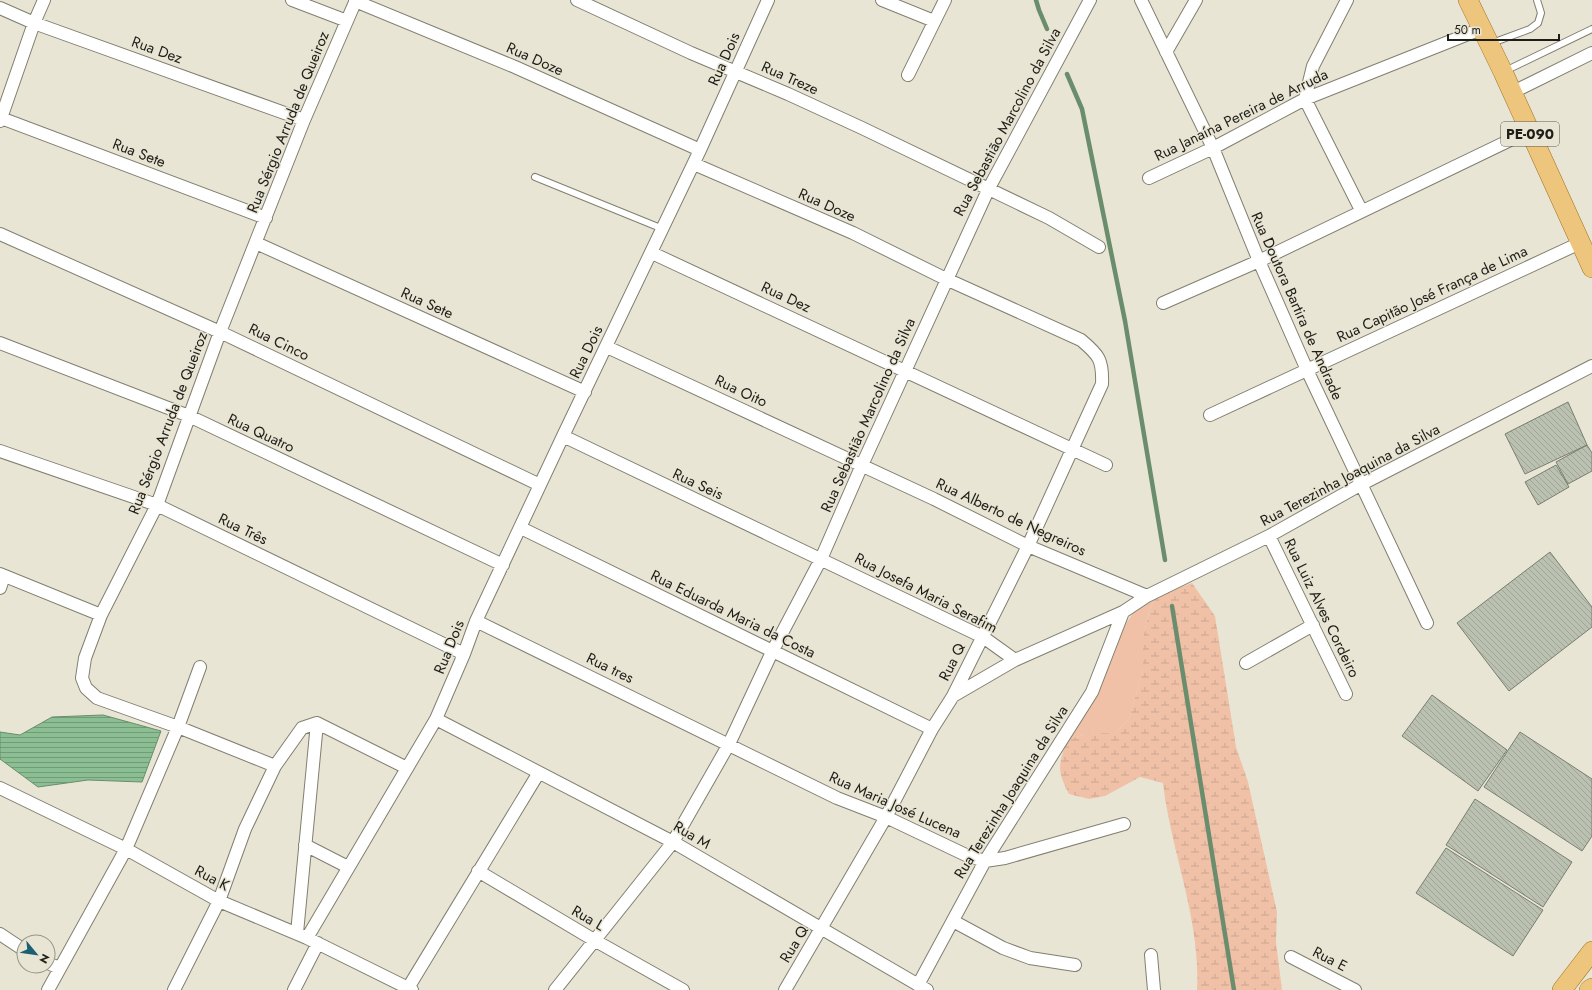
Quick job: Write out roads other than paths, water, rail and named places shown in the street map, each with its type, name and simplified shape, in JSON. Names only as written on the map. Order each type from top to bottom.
[{"type":"main road","name":"PE-090","points":[[1468,0],[1503,72],[1511,93],[1592,268]]},
{"type":"main road","points":[[1562,990],[1592,951]]},
{"type":"street","points":[[1,120],[34,23],[44,0]]},
{"type":"street","points":[[292,0],[347,21]]},
{"type":"street","name":"Rua Sérgio Arruda de Queiroz","points":[[275,766],[178,727],[97,698],[86,688],[82,678],[85,658],[101,615],[157,505],[220,332],[304,120],[356,0]]},
{"type":"street","name":"Rua Doze","points":[[356,0],[515,67],[700,150]]},
{"type":"street","name":"Rua Treze","points":[[577,0],[691,53],[788,94],[989,188],[1049,218],[1099,247]]},
{"type":"street","name":"Rua Dois","points":[[294,990],[307,938],[436,719],[464,654],[476,621],[694,164],[768,0]]},
{"type":"street","points":[[882,0],[934,21]]},
{"type":"street","points":[[908,75],[934,21],[946,0]]},
{"type":"street","name":"Rua Sebastião Marcolino da Silva","points":[[556,990],[673,842],[729,744],[772,652],[821,559],[946,279],[989,188],[1090,0]]},
{"type":"street","name":"Rua Doutora Bartira de Andrade","points":[[1141,0],[1213,148],[1259,261],[1307,370],[1360,485],[1427,624]]},
{"type":"street","points":[[1166,52],[1196,0]]},
{"type":"street","points":[[1347,0],[1313,66],[1305,99],[1361,210]]},
{"type":"street","name":"Rua Dez","points":[[0,8],[34,23],[304,120]]},
{"type":"street","name":"Rua Janaína Pereira de Arruda","points":[[1149,178],[1213,148],[1305,99],[1485,37]]},
{"type":"street","points":[[1511,93],[1592,53]]},
{"type":"street","name":"Rua Sete","points":[[1,120],[266,218]]},
{"type":"street","points":[[1163,303],[1259,261],[1361,210],[1529,131]]},
{"type":"street","name":"Rua Doze","points":[[694,164],[853,234],[946,279],[1081,340]]},
{"type":"street","name":"Rua Cinco","points":[[0,234],[220,332],[540,485]]},
{"type":"street","name":"Rua Sete","points":[[256,243],[585,392]]},
{"type":"street","name":"Rua Capitão José França de Lima","points":[[1210,415],[1580,243]]},
{"type":"street","name":"Rua Dez","points":[[652,253],[906,370],[1106,465]]},
{"type":"street","name":"Rua Q","points":[[785,990],[886,817],[932,728],[953,696],[1028,546],[1102,384],[1102,366],[1096,352],[1081,340]]},
{"type":"street","name":"Rua Quatro","points":[[0,344],[189,416],[503,565]]},
{"type":"street","name":"Rua Oito","points":[[607,346],[862,465]]},
{"type":"street","name":"Rua Terezinha Joaquina da Silva","points":[[953,696],[1015,660],[1123,612],[1147,596],[1269,536],[1360,485],[1592,366]]},
{"type":"street","name":"Rua Seis","points":[[563,436],[821,559]]},
{"type":"street","name":"Rua Três","points":[[0,452],[157,505],[464,654]]},
{"type":"street","name":"Rua Alberto de Negreiros","points":[[862,465],[1028,546],[1147,596]]},
{"type":"street","name":"Rua Eduarda Maria da Costa","points":[[521,528],[772,652],[932,728]]},
{"type":"street","name":"Rua Luiz Alves Cordeiro","points":[[1269,536],[1346,694]]},
{"type":"street","name":"Rua Josefa Maria Serafim","points":[[821,559],[983,637],[1015,660]]},
{"type":"street","points":[[0,588],[2,575],[101,615]]},
{"type":"street","name":"Rua Terezinha Joaquina da Silva","points":[[923,988],[953,921],[985,861],[1092,692],[1123,612]]},
{"type":"street","name":"Rua tres","points":[[476,621],[729,744]]},
{"type":"street","points":[[1246,662],[1313,624]]},
{"type":"street","points":[[48,990],[126,849],[178,727],[200,667]]},
{"type":"street","name":"Rua M","points":[[436,719],[538,774],[673,842],[923,988]]},
{"type":"street","points":[[174,990],[219,901],[245,829],[275,766],[302,728],[317,723],[407,768]]},
{"type":"street","points":[[307,938],[305,845],[317,723]]},
{"type":"street","name":"Rua Maria José Lucena","points":[[729,744],[837,798],[886,817],[968,856],[985,861],[1012,857],[1124,824]]},
{"type":"street","points":[[410,989],[478,871],[538,774]]},
{"type":"street","name":"Rua K","points":[[0,788],[126,849],[219,901],[307,938],[410,989]]},
{"type":"street","points":[[305,845],[348,868]]},
{"type":"street","name":"Rua L","points":[[478,871],[594,940],[683,990]]},
{"type":"street","points":[[953,921],[1003,948],[1030,958],[1075,965]]},
{"type":"street","points":[[0,934],[16,945]]},
{"type":"street","points":[[1151,955],[1154,990]]},
{"type":"street","name":"Rua E","points":[[1291,957],[1355,990]]},
{"type":"lane","points":[[1485,37],[1530,29],[1538,23],[1541,13],[1537,0]]},
{"type":"lane","points":[[1503,72],[1592,29]]},
{"type":"lane","points":[[535,177],[663,229]]},
{"type":"waterway","points":[[1036,0],[1047,29]]},
{"type":"waterway","points":[[1067,74],[1082,109],[1125,321],[1165,560]]},
{"type":"waterway","points":[[1172,606],[1234,990]]}]
